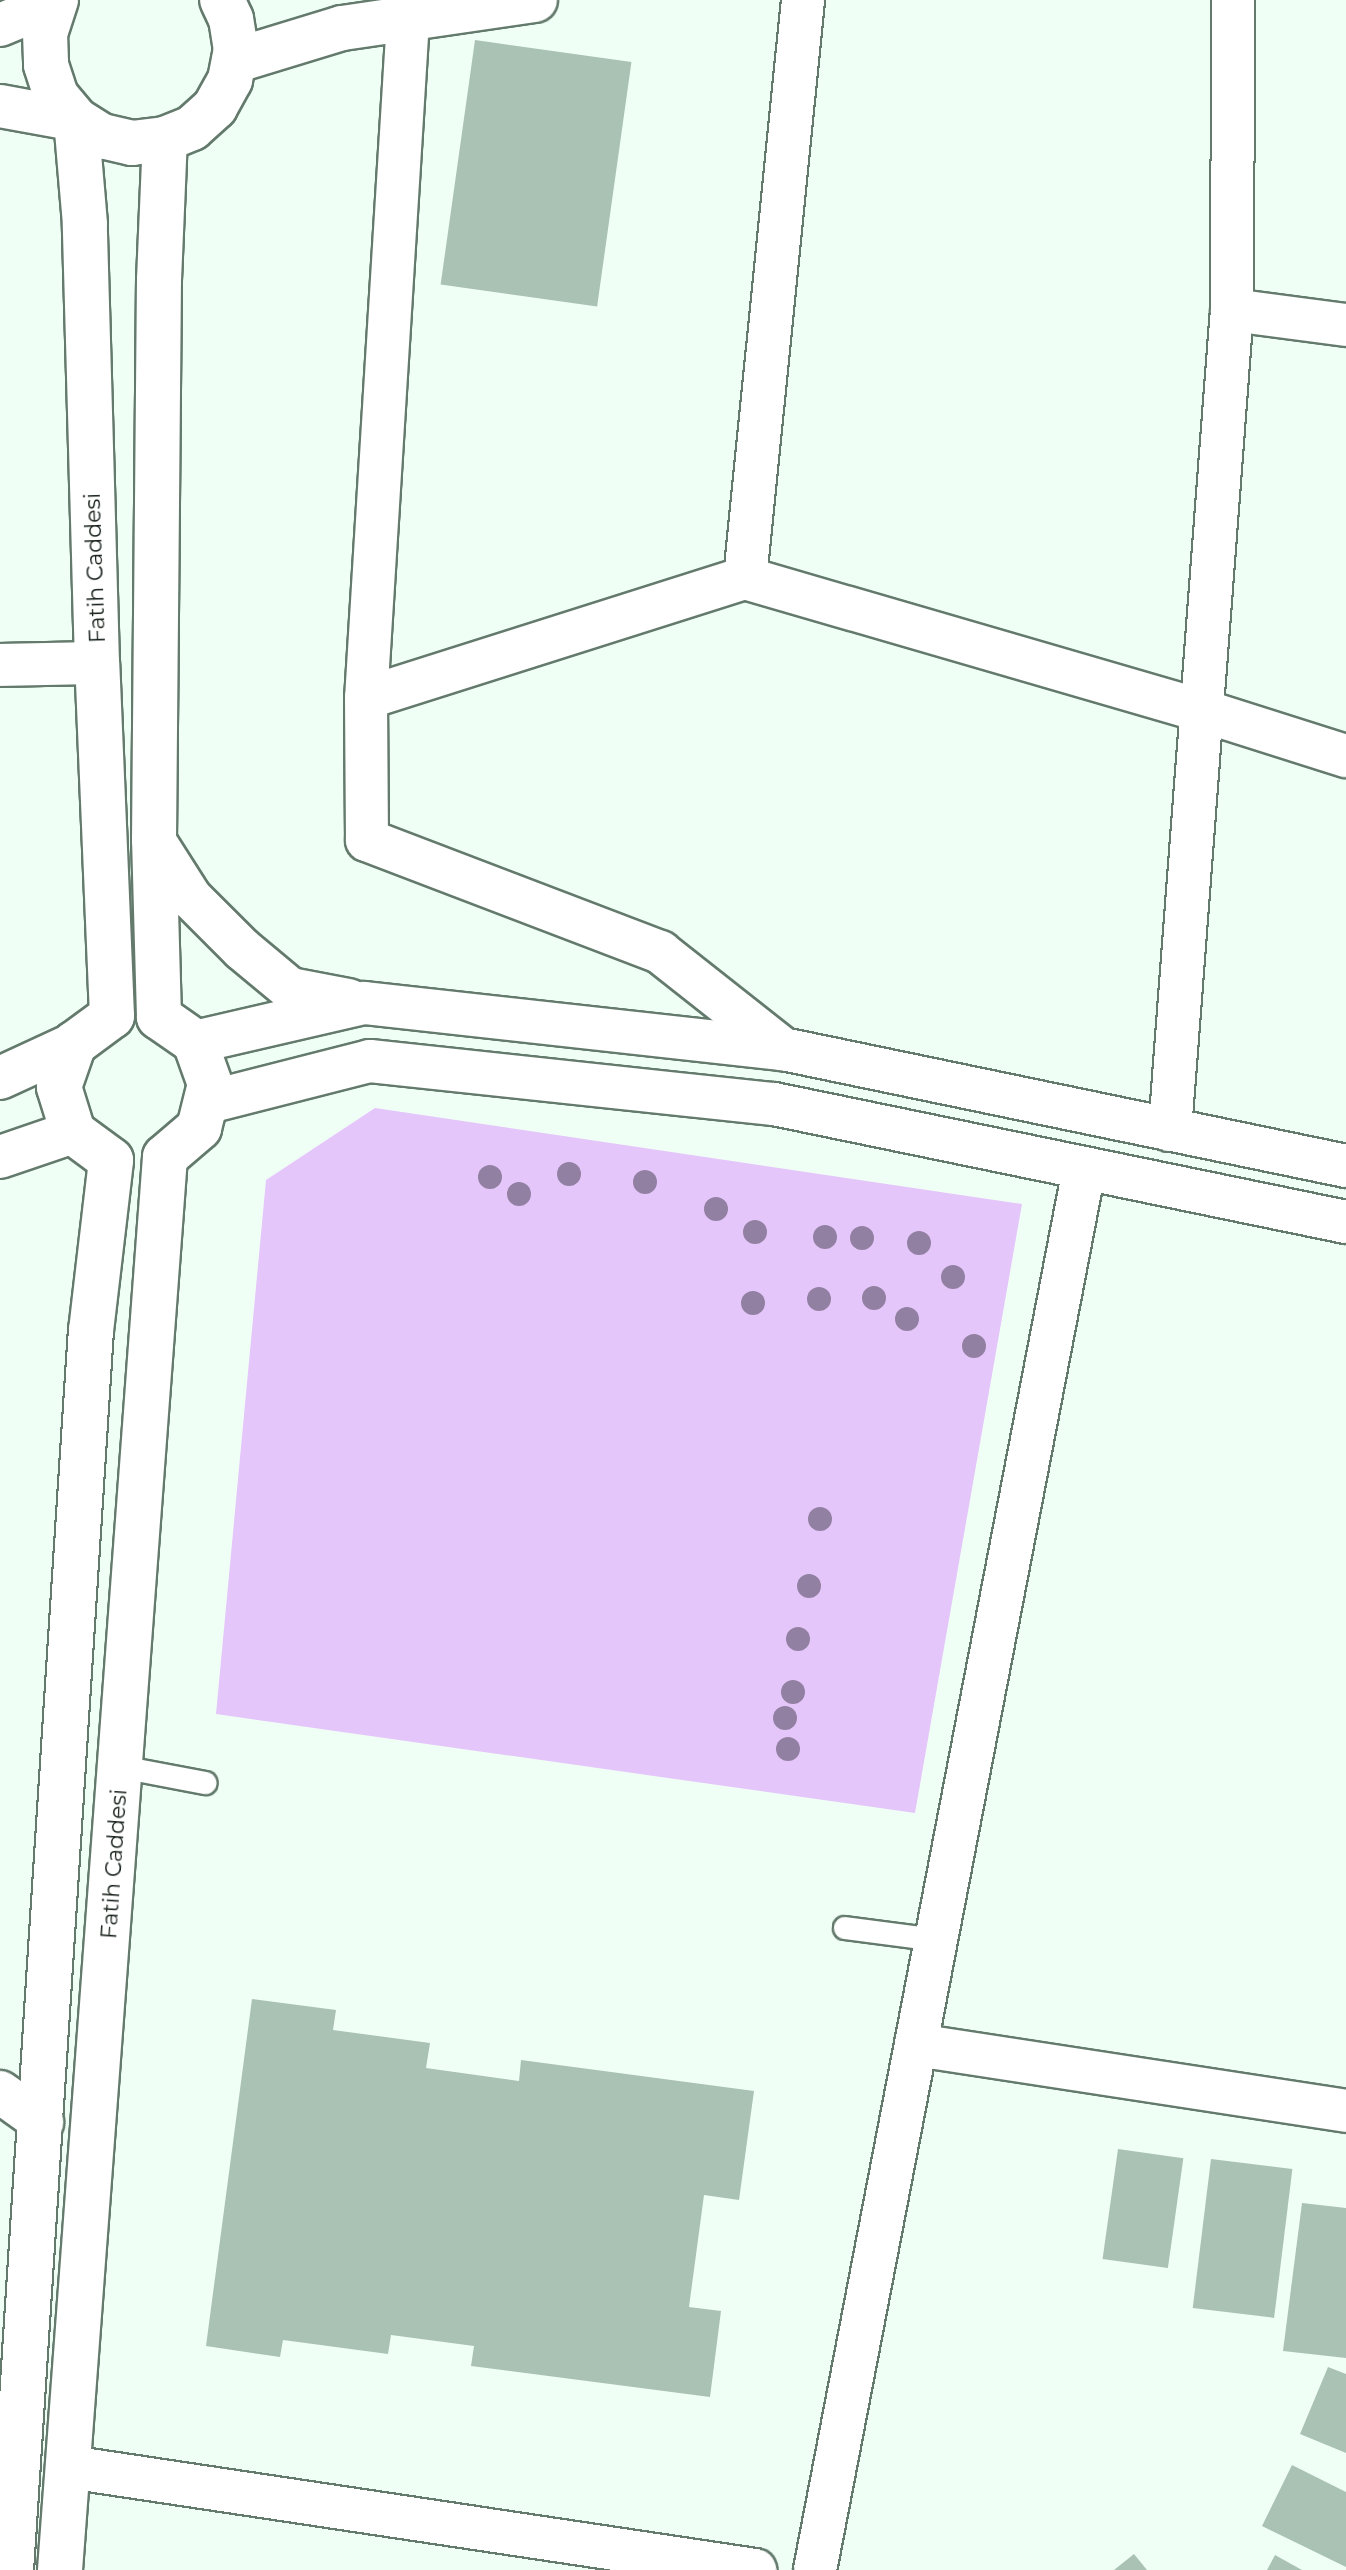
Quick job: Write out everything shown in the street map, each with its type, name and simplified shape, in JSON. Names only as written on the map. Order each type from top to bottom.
[{"type":"main road","points":[[55,1],[45,33],[46,65],[56,96],[76,120],[102,136],[132,143],[165,139],[192,128],[215,107],[230,80],[234,61],[231,19],[222,0]]},
{"type":"main road","points":[[234,61],[342,28],[535,0]]},
{"type":"main road","name":"Fatih Caddesi","points":[[76,120],[85,224],[97,663],[112,1016]]},
{"type":"main road","points":[[159,1017],[154,840],[159,280],[165,139]]},
{"type":"main road","points":[[112,1016],[159,1017],[195,1042],[210,1084],[199,1128],[165,1157],[111,1160],[73,1132],[59,1087],[74,1044],[112,1016]]},
{"type":"main road","name":"Fatih Caddesi","points":[[60,2570],[165,1157]]},
{"type":"main road","points":[[11,2570],[91,1331],[111,1160]]},
{"type":"street","points":[[745,578],[803,0]]},
{"type":"street","points":[[1170,1130],[1232,310],[1233,0]]},
{"type":"street","points":[[0,25],[55,1]]},
{"type":"street","points":[[408,20],[366,698],[367,840],[660,952],[783,1049]]},
{"type":"street","points":[[0,106],[76,120]]},
{"type":"street","points":[[1232,310],[1346,325]]},
{"type":"street","points":[[366,698],[745,578],[1204,711],[1346,756]]},
{"type":"street","points":[[0,665],[97,663]]},
{"type":"street","points":[[154,840],[191,898],[242,949],[290,989],[364,1003],[783,1049],[1346,1166]]},
{"type":"street","points":[[195,1042],[364,1003]]},
{"type":"street","points":[[0,1078],[74,1044]]},
{"type":"street","points":[[205,1103],[370,1061],[774,1104],[1346,1222]]},
{"type":"street","points":[[0,1157],[73,1132]]},
{"type":"street","points":[[815,2570],[1084,1169]]},
{"type":"street","points":[[916,2045],[1346,2111]]},
{"type":"street","points":[[0,2092],[42,2122]]},
{"type":"street","points":[[69,2467],[587,2557],[755,2570]]},
{"type":"lane","points":[[121,1767],[205,1783]]},
{"type":"lane","points":[[845,1928],[936,1940]]},
{"type":"shaded area","points":[[375,1108],[1022,1204],[915,1813],[216,1714],[266,1180]]},
{"type":"building","points":[[475,40],[631,62],[597,307],[441,285]]},
{"type":"building","points":[[252,1999],[336,2010],[333,2030],[430,2043],[426,2068],[519,2081],[521,2060],[754,2091],[739,2200],[704,2195],[689,2307],[721,2311],[710,2397],[471,2366],[474,2346],[391,2335],[388,2354],[283,2340],[280,2357],[206,2346]]},
{"type":"building","points":[[1118,2149],[1183,2158],[1168,2268],[1103,2259]]},
{"type":"building","points":[[1211,2159],[1292,2169],[1274,2318],[1193,2308]]},
{"type":"building","points":[[1302,2203],[1346,2208],[1346,2358],[1283,2351]]},
{"type":"building","points":[[1328,2367],[1346,2374],[1346,2453],[1300,2434]]},
{"type":"building","points":[[1292,2465],[1346,2492],[1346,2567],[1262,2526]]},
{"type":"building","points":[[1134,2554],[1147,2570],[1114,2570]]},
{"type":"building","points":[[1275,2555],[1302,2570],[1267,2570]]}]
